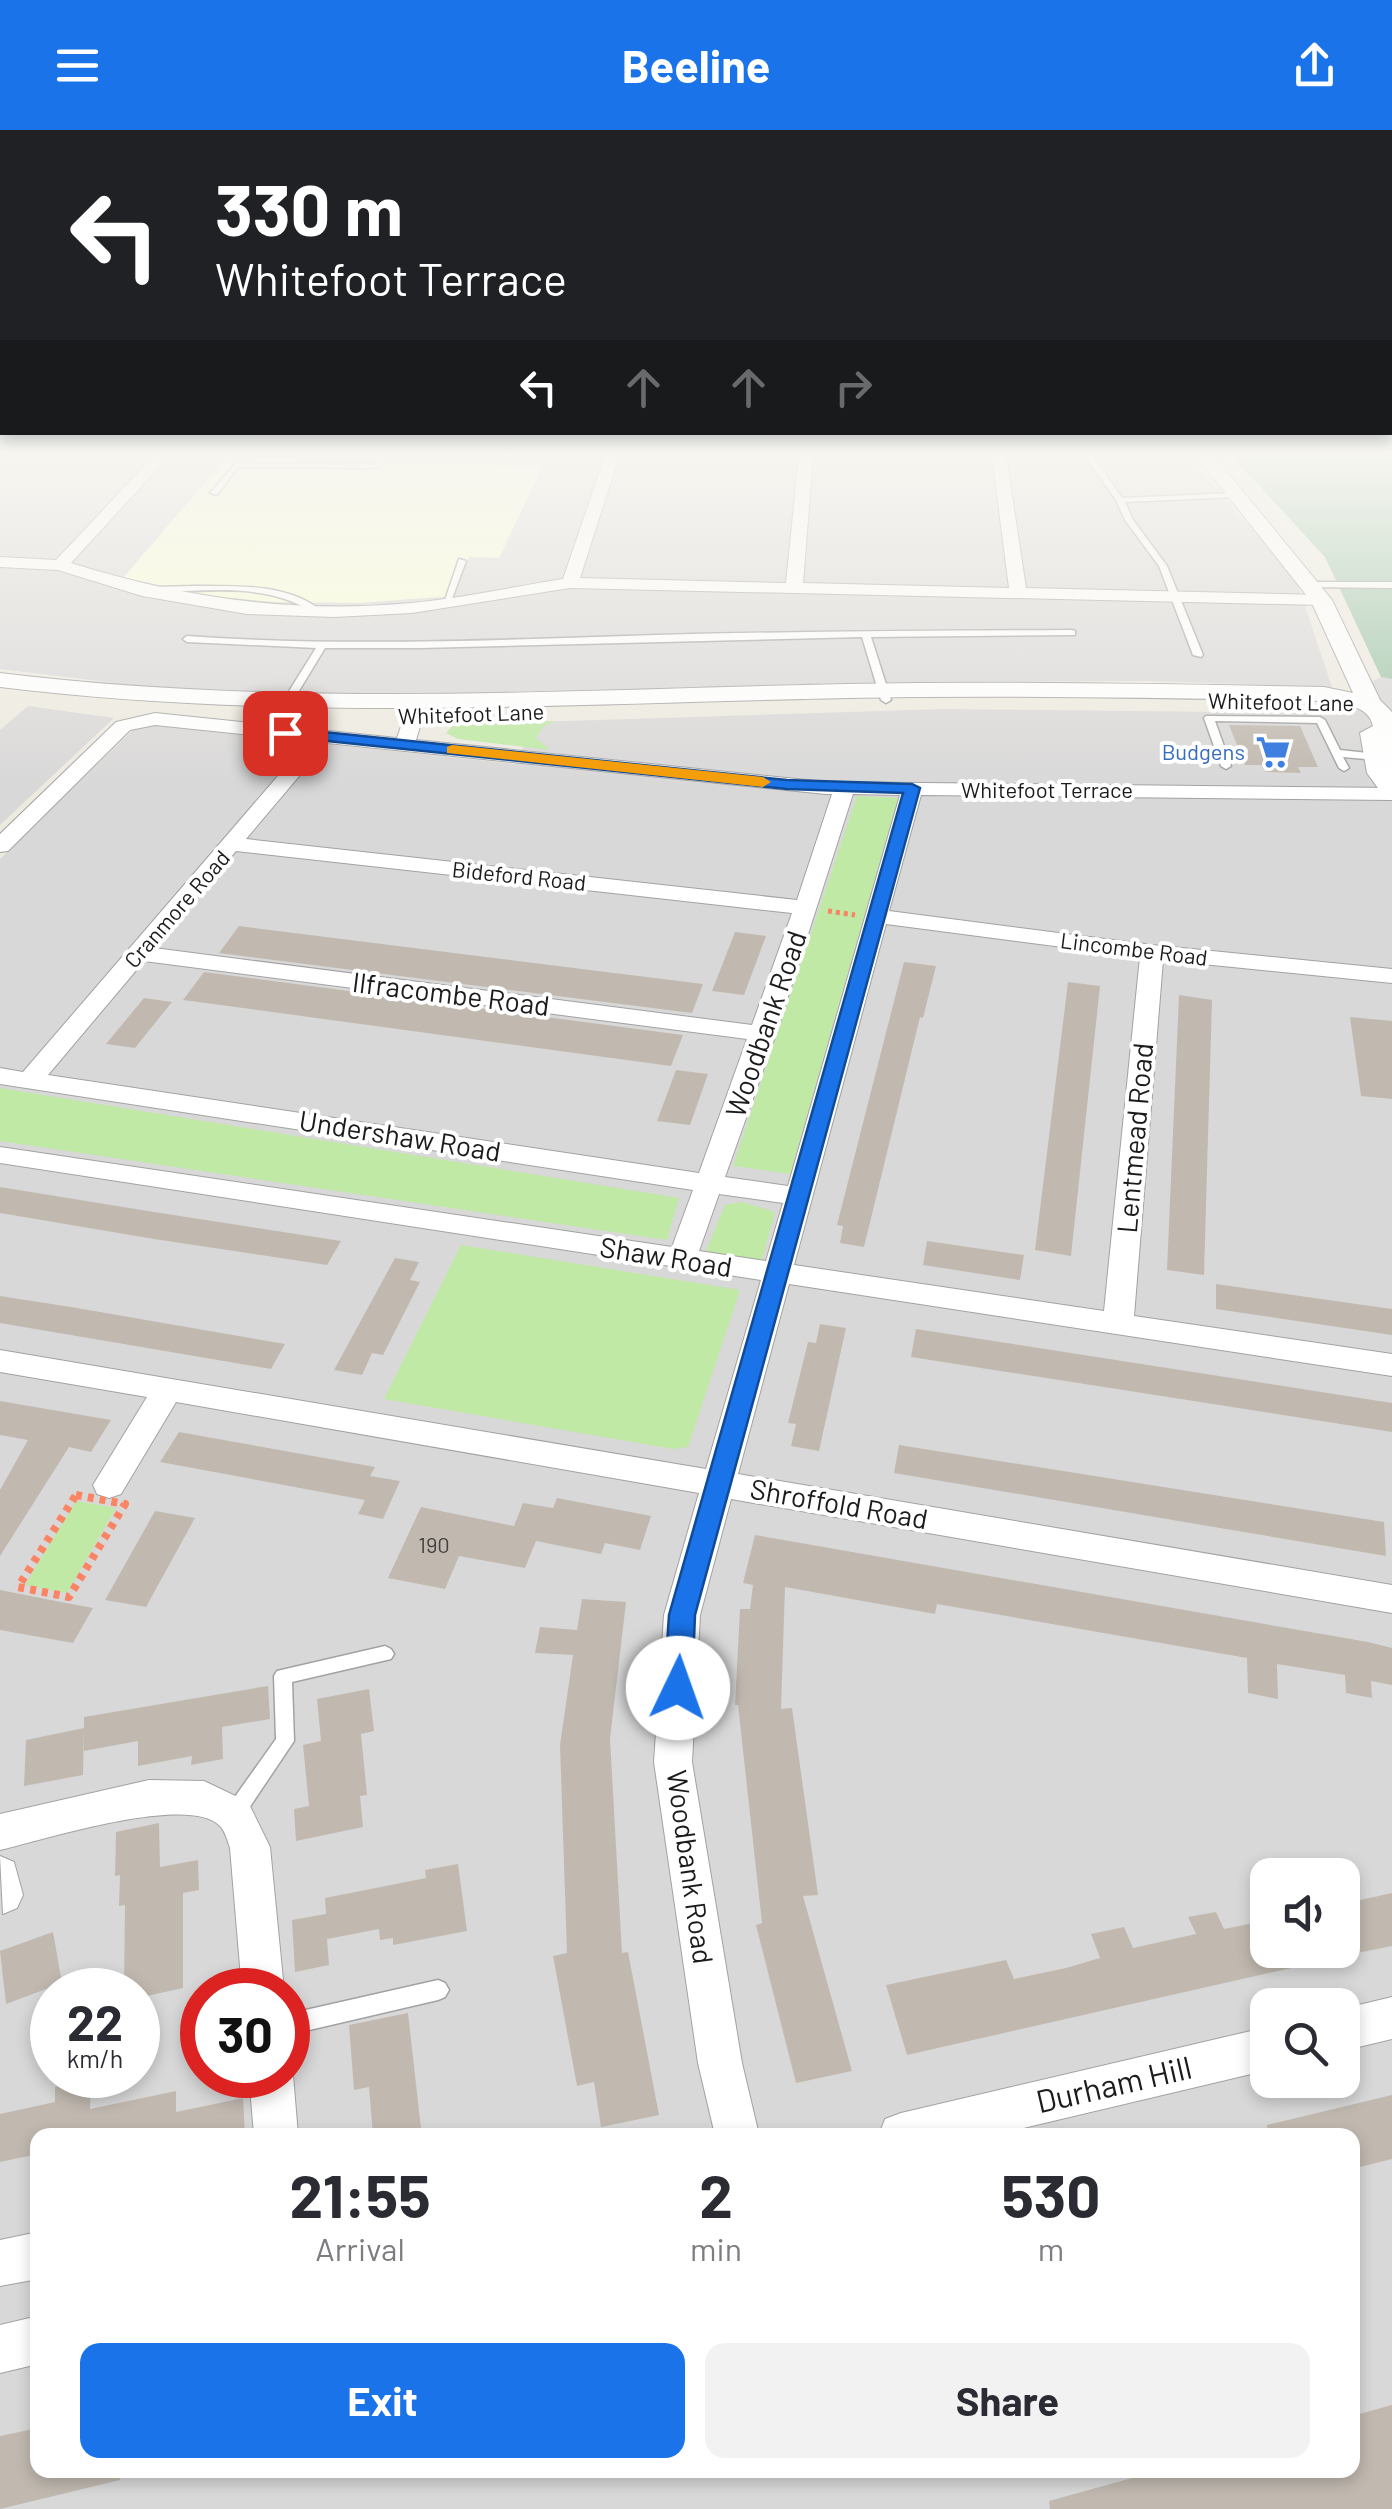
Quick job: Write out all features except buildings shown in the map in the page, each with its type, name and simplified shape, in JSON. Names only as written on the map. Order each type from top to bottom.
[{"type":"street","points":[[66,567],[142,591],[247,609],[317,611],[446,604],[570,583],[1018,595],[1175,597],[1315,593]]},
{"type":"street","points":[[570,583],[575,567]]},
{"type":"street","points":[[794,589],[796,567]]},
{"type":"street","points":[[1014,567],[1018,595]]},
{"type":"street","points":[[1294,567],[1315,593],[1382,715]]},
{"type":"street","name":"Whitefoot Lane","points":[[0,680],[118,699],[416,711]]},
{"type":"street","name":"Whitefoot Lane","points":[[0,690],[277,714],[884,696],[1214,692],[1344,696],[1382,715]]},
{"type":"street","name":"Whitefoot Lane","points":[[884,696],[1224,710],[1349,706],[1382,715]]},
{"type":"street","points":[[405,745],[416,711]]},
{"type":"street","points":[[1382,715],[1366,714],[1389,775]]},
{"type":"street","name":"Whitefoot Terrace","points":[[0,846],[123,726],[155,719],[844,788],[1389,775]]},
{"type":"street","name":"Cranmore Road","points":[[30,1080],[322,736]]},
{"type":"street","name":"Woodbank Road","points":[[682,1260],[764,1034],[845,795],[844,788]]},
{"type":"street","name":"Woodbank Road","points":[[736,2128],[720,2063],[674,1762],[682,1615],[912,788]]},
{"type":"street","name":"Bideford Road","points":[[232,844],[806,908]]},
{"type":"street","name":"Lincombe Road","points":[[877,917],[1152,952],[1392,976]]},
{"type":"street","name":"Lentmead Road","points":[[1118,1324],[1152,952]]},
{"type":"street","name":"Ilfracombe Road","points":[[139,953],[764,1034]]},
{"type":"street","name":"Undershaw Road","points":[[0,1076],[800,1197]]},
{"type":"street","name":"Shaw Road","points":[[0,1155],[1392,1364]]},
{"type":"street","name":"Shroffold Road","points":[[0,1360],[1392,1599]]},
{"type":"street","points":[[117,1494],[168,1390]]},
{"type":"street","points":[[0,1832],[149,1797],[204,1798],[234,1814],[250,1846],[261,1968]]},
{"type":"street","points":[[1360,2026],[1392,2018]]},
{"type":"street","name":"Durham Hill","points":[[931,2128],[1250,2052]]},
{"type":"street","points":[[273,2098],[275,2128]]},
{"type":"street","points":[[0,2263],[30,2257]]},
{"type":"street","points":[[0,2350],[30,2342]]},
{"type":"lane","points":[[446,604],[460,567]]},
{"type":"lane","points":[[1163,567],[1198,655]]},
{"type":"lane","points":[[1315,593],[1389,585],[1392,600]]},
{"type":"lane","points":[[187,639],[322,646],[464,647],[655,638],[1072,633]]},
{"type":"lane","points":[[866,636],[884,696]]},
{"type":"lane","points":[[286,704],[322,646]]},
{"type":"lane","points":[[1226,766],[1208,718],[1224,710],[1320,720],[1344,768]]},
{"type":"lane","points":[[1336,753],[1389,775]]},
{"type":"lane","points":[[234,1814],[285,1741],[283,1676],[385,1654]]},
{"type":"lane","points":[[310,2020],[438,1990]]},
{"type":"path","points":[[806,908],[877,917]]},
{"type":"path","points":[[117,1494],[69,1598],[18,1588],[76,1495],[117,1494]]},
{"type":"shaded area","points":[[0,567],[1285,567],[1296,579],[1332,687],[1145,681],[900,682],[501,694],[290,695],[149,687],[0,669]]},
{"type":"shaded area","points":[[132,567],[465,567],[453,596],[359,603],[219,597],[123,578]]},
{"type":"shaded area","points":[[1330,567],[1392,567],[1392,679],[1381,677]]},
{"type":"shaded area","points":[[1381,677],[1392,679],[1392,2509],[0,2509],[0,859],[139,724],[515,764],[535,722],[944,709],[1312,713]]},
{"type":"shaded area","points":[[28,706],[114,718],[0,825],[0,730]]},
{"type":"green space","points":[[556,721],[544,726],[536,738],[550,750],[458,739],[446,733],[452,726]]},
{"type":"green space","points":[[857,796],[898,798],[790,1174],[733,1166]]},
{"type":"green space","points":[[0,1088],[679,1198],[667,1240],[0,1141]]},
{"type":"green space","points":[[742,1202],[775,1212],[762,1260],[706,1251],[725,1205]]},
{"type":"green space","points":[[461,1245],[740,1290],[688,1447],[673,1449],[384,1399]]},
{"type":"green space","points":[[76,1501],[116,1508],[67,1593],[25,1585]]},
{"type":"slow traffic","points":[[452,750],[763,782]]},
{"type":"place","name":"Budgens","points":[[1273,752]]},
{"type":"route","points":[[285,733],[826,788],[912,788],[682,1615],[678,1688]]}]
